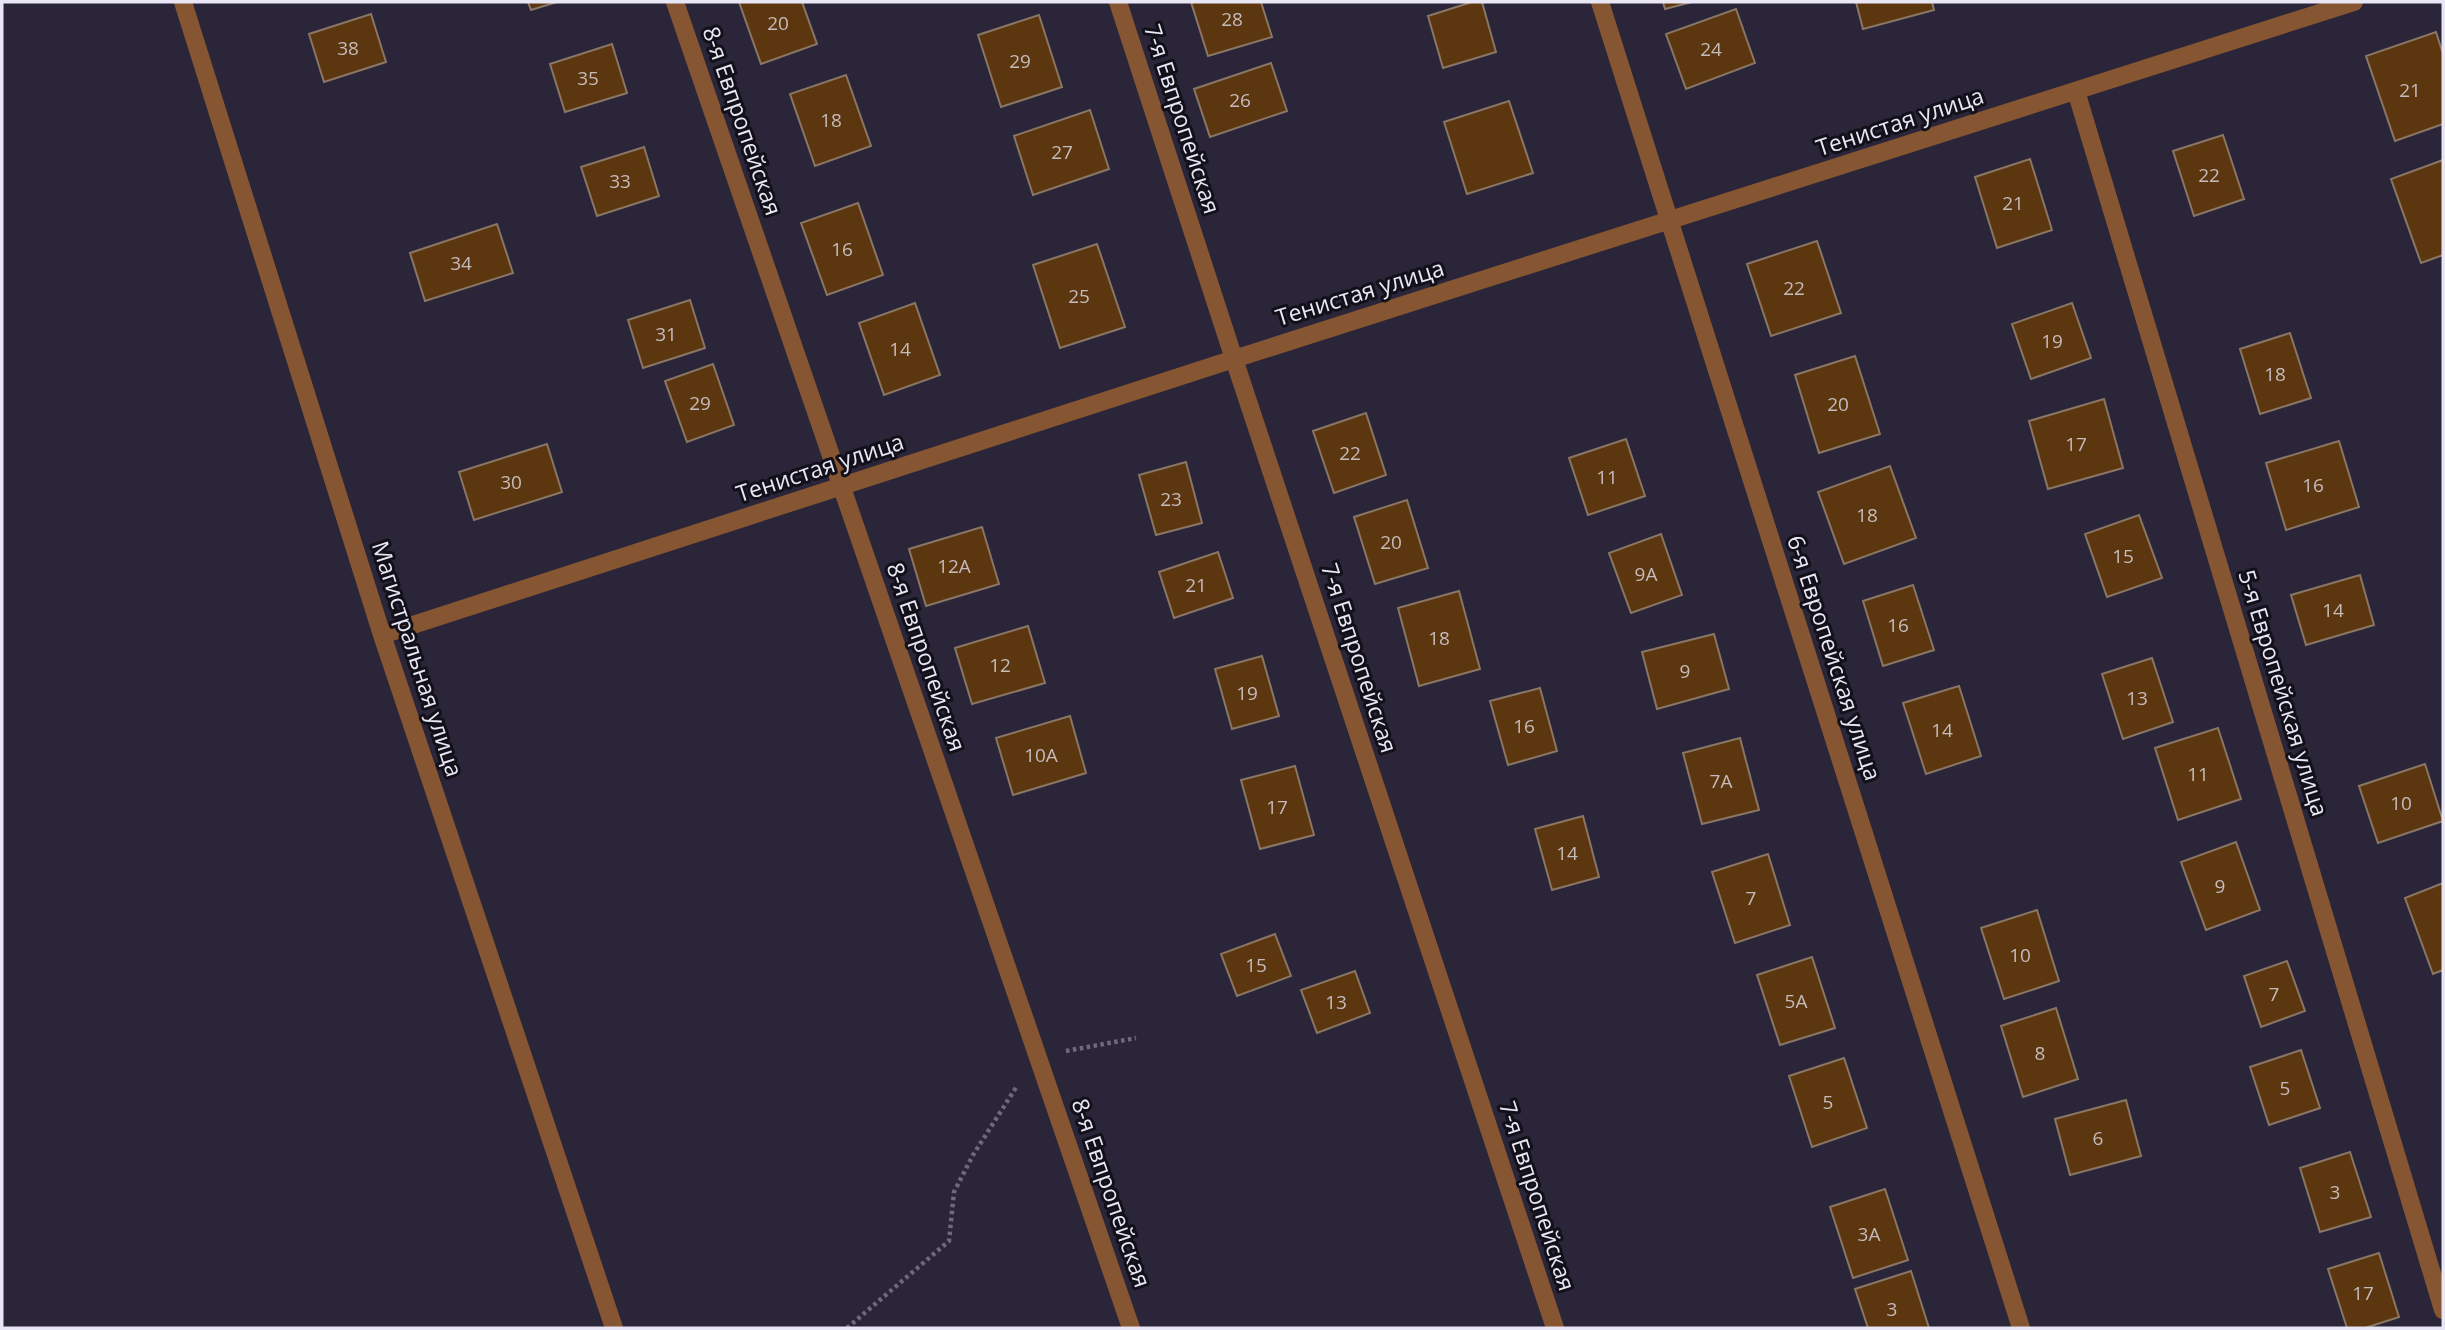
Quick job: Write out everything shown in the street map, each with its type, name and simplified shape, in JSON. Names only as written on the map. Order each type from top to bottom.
[{"type":"street","name":"Магистральная улица","points":[[183,2],[382,635],[614,1328]]},
{"type":"street","name":"8-я Евпропейская","points":[[675,2],[1131,1328]]},
{"type":"street","name":"7-я Евпропейская","points":[[1118,2],[1555,1328]]},
{"type":"street","name":"6-я Европейская улица","points":[[1600,2],[2021,1328]]},
{"type":"street","name":"Тенистая улица","points":[[382,635],[1234,359],[2354,2]]},
{"type":"street","name":"5-я Европейская улица","points":[[2076,91],[2443,1310]]},
{"type":"path","points":[[847,1328],[949,1241],[954,1192],[973,1155],[1038,1055],[1136,1038]]},
{"type":"building","points":[[528,2],[557,2],[531,10]]},
{"type":"building","points":[[739,2],[802,2],[817,44],[761,64]]},
{"type":"building","points":[[1191,2],[1261,2],[1272,37],[1208,56]]},
{"type":"building","points":[[1472,2],[1482,2],[1496,52],[1443,68],[1428,16]]},
{"type":"building","points":[[1663,2],[1692,2],[1665,9]]},
{"type":"building","points":[[1856,2],[1932,2],[1934,10],[1863,29]]},
{"type":"building","points":[[1736,9],[1755,63],[1686,89],[1666,34]]},
{"type":"building","points":[[371,14],[386,62],[324,82],[309,34]]},
{"type":"building","points":[[1039,15],[1062,87],[1001,107],[978,35]]},
{"type":"building","points":[[2436,32],[2443,54],[2443,124],[2395,141],[2366,56]]},
{"type":"building","points":[[612,44],[627,93],[565,112],[550,64]]},
{"type":"building","points":[[1271,63],[1287,111],[1210,137],[1194,89]]},
{"type":"building","points":[[846,75],[871,146],[815,166],[790,94]]},
{"type":"building","points":[[1509,101],[1533,173],[1467,194],[1444,122]]},
{"type":"building","points":[[1090,110],[1109,169],[1033,195],[1014,136]]},
{"type":"building","points":[[2223,135],[2244,199],[2194,216],[2173,151]]},
{"type":"building","points":[[644,147],[659,196],[597,216],[581,167]]},
{"type":"building","points":[[2030,159],[2052,230],[1997,248],[1975,177]]},
{"type":"building","points":[[2443,160],[2443,255],[2421,263],[2391,179]]},
{"type":"building","points":[[858,203],[883,275],[827,295],[801,223]]},
{"type":"building","points":[[497,224],[513,273],[425,301],[410,253]]},
{"type":"building","points":[[1817,241],[1841,313],[1771,336],[1747,264]]},
{"type":"building","points":[[1097,244],[1125,327],[1060,348],[1033,265]]},
{"type":"building","points":[[690,300],[705,348],[643,368],[628,320]]},
{"type":"building","points":[[915,303],[940,375],[884,395],[859,323]]},
{"type":"building","points":[[2072,303],[2091,358],[2031,379],[2012,324]]},
{"type":"building","points":[[2290,333],[2311,398],[2260,414],[2240,349]]},
{"type":"building","points":[[1855,356],[1880,434],[1819,453],[1795,375]]},
{"type":"building","points":[[713,364],[734,425],[687,442],[665,381]]},
{"type":"building","points":[[2104,399],[2123,468],[2048,489],[2029,421]]},
{"type":"building","points":[[1366,413],[1386,475],[1334,493],[1313,431]]},
{"type":"building","points":[[1626,439],[1645,496],[1588,515],[1569,458]]},
{"type":"building","points":[[2339,441],[2359,507],[2286,530],[2266,463]]},
{"type":"building","points":[[547,444],[562,492],[474,520],[459,472]]},
{"type":"building","points":[[1186,462],[1202,523],[1156,535],[1139,475]]},
{"type":"building","points":[[1890,466],[1916,538],[1844,564],[1818,492]]},
{"type":"building","points":[[1407,500],[1428,568],[1375,584],[1354,517]]},
{"type":"building","points":[[2139,515],[2162,578],[2107,597],[2085,534]]},
{"type":"building","points":[[982,527],[999,584],[926,606],[909,549]]},
{"type":"building","points":[[1661,534],[1682,595],[1631,613],[1609,553]]},
{"type":"building","points":[[1218,552],[1233,598],[1174,618],[1159,572]]},
{"type":"building","points":[[2360,575],[2374,625],[2306,645],[2291,595]]},
{"type":"building","points":[[1913,585],[1934,650],[1883,666],[1863,601]]},
{"type":"building","points":[[1459,591],[1480,669],[1419,686],[1398,608]]},
{"type":"building","points":[[1028,626],[1045,683],[972,704],[955,648]]},
{"type":"building","points":[[1714,634],[1729,689],[1657,709],[1642,652]]},
{"type":"building","points":[[1262,656],[1279,716],[1232,729],[1215,669]]},
{"type":"building","points":[[2152,658],[2173,722],[2123,739],[2102,674]]},
{"type":"building","points":[[1959,686],[1981,756],[1926,774],[1903,703]]},
{"type":"building","points":[[1540,688],[1557,751],[1508,765],[1490,701]]},
{"type":"building","points":[[1070,716],[1086,773],[1013,795],[996,738]]},
{"type":"building","points":[[2218,728],[2241,799],[2178,820],[2155,748]]},
{"type":"building","points":[[1740,738],[1759,810],[1702,824],[1683,753]]},
{"type":"building","points":[[2425,764],[2443,821],[2378,843],[2359,786]]},
{"type":"building","points":[[1295,766],[1314,835],[1260,849],[1241,780]]},
{"type":"building","points":[[1583,816],[1599,877],[1552,890],[1535,829]]},
{"type":"building","points":[[2236,842],[2260,910],[2206,930],[2181,862]]},
{"type":"building","points":[[1768,854],[1790,925],[1735,943],[1712,872]]},
{"type":"building","points":[[2443,883],[2443,970],[2433,974],[2405,898]]},
{"type":"building","points":[[2037,910],[2059,981],[2004,999],[1981,928]]},
{"type":"building","points":[[1275,934],[1291,976],[1237,996],[1221,954]]},
{"type":"building","points":[[1812,957],[1835,1028],[1780,1045],[1757,975]]},
{"type":"building","points":[[2287,961],[2305,1011],[2261,1027],[2244,976]]},
{"type":"building","points":[[1355,971],[1370,1013],[1317,1033],[1301,990]]},
{"type":"building","points":[[2056,1008],[2078,1079],[2023,1097],[2001,1026]]},
{"type":"building","points":[[2301,1050],[2320,1108],[2269,1125],[2250,1067]]},
{"type":"building","points":[[1844,1058],[1867,1128],[1812,1147],[1789,1076]]},
{"type":"building","points":[[2126,1100],[2141,1156],[2070,1175],[2055,1119]]},
{"type":"building","points":[[2350,1152],[2371,1217],[2320,1232],[2300,1168]]},
{"type":"building","points":[[1885,1189],[1908,1260],[1853,1278],[1830,1207]]},
{"type":"building","points":[[2379,1253],[2399,1317],[2365,1328],[2347,1328],[2328,1269]]},
{"type":"building","points":[[1911,1271],[1929,1328],[1868,1328],[1855,1289]]}]
